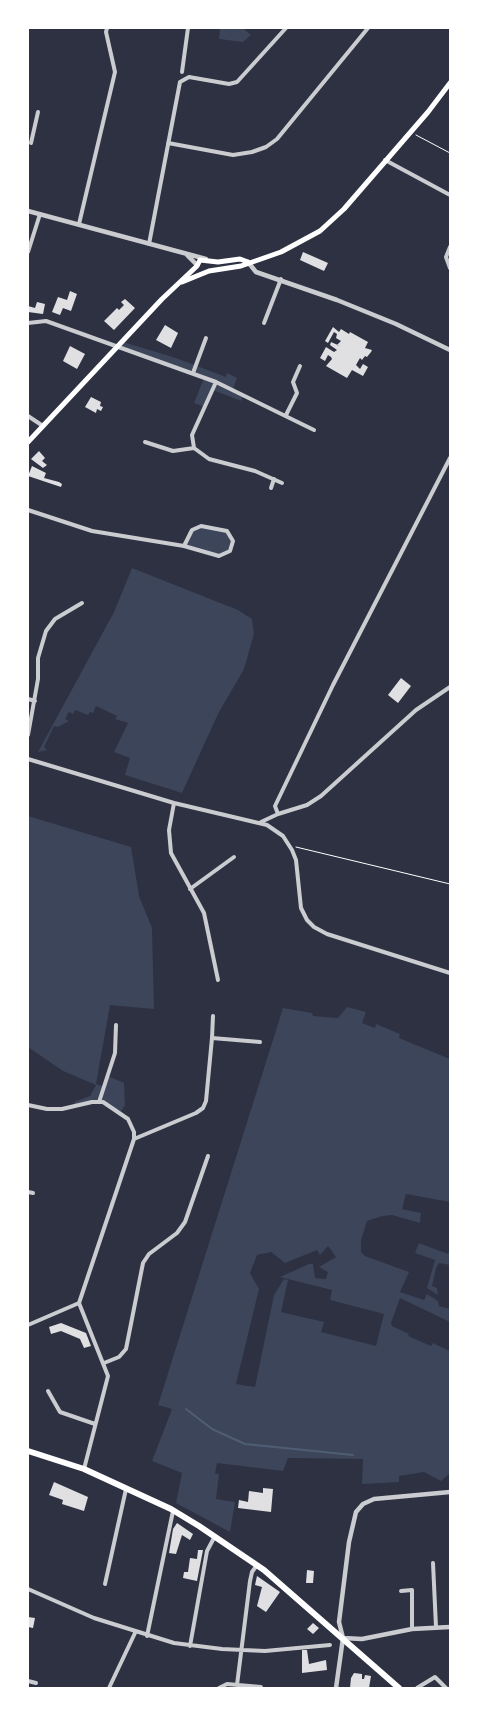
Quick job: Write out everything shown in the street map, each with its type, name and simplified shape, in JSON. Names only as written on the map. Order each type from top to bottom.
[{"type":"highway","points":[[28,1451],[84,1469],[126,1488],[173,1511],[215,1536],[257,1565],[399,1688]]},
{"type":"main road","points":[[182,282],[206,272],[241,266],[291,248],[320,231],[344,209],[411,132],[450,82]]},
{"type":"main road","points":[[28,442],[119,347],[162,298],[182,282],[200,260],[207,259],[221,262],[240,259],[248,262]]},
{"type":"main road","points":[[206,272],[212,266],[207,259]]},
{"type":"main road","points":[[197,266],[206,272]]},
{"type":"street","points":[[80,224],[115,72],[106,32],[108,28]]},
{"type":"street","points":[[182,72],[188,28]]},
{"type":"street","points":[[276,28],[281,32]]},
{"type":"street","points":[[149,244],[180,82],[189,77],[229,84],[237,82],[286,28]]},
{"type":"street","points":[[168,143],[234,155],[266,147],[277,138],[368,28]]},
{"type":"street","points":[[31,143],[38,112]]},
{"type":"street","points":[[28,133],[33,134]]},
{"type":"street","points":[[385,160],[450,195]]},
{"type":"street","points":[[28,210],[207,259]]},
{"type":"street","points":[[28,252],[40,214]]},
{"type":"street","points":[[450,247],[446,257],[450,268]]},
{"type":"street","points":[[187,255],[197,266]]},
{"type":"street","points":[[248,262],[256,272],[280,278],[396,324],[450,350]]},
{"type":"street","points":[[264,323],[280,278]]},
{"type":"street","points":[[28,323],[46,321],[193,373],[216,382],[314,430]]},
{"type":"street","points":[[193,373],[206,338]]},
{"type":"street","points":[[286,415],[297,393],[293,381],[300,366]]},
{"type":"street","points":[[194,448],[193,431],[216,382]]},
{"type":"street","points":[[28,416],[43,426]]},
{"type":"street","points":[[145,442],[173,451],[194,448],[209,458],[255,471],[282,483]]},
{"type":"street","points":[[278,814],[275,806],[329,693],[450,458]]},
{"type":"street","points":[[271,488],[274,479]]},
{"type":"street","points":[[28,510],[92,531],[184,546],[222,555],[230,551],[233,541],[227,531],[201,526],[192,530],[184,546]]},
{"type":"street","points":[[28,735],[35,701],[38,658],[46,631],[56,619],[82,603]]},
{"type":"street","points":[[262,822],[278,814],[300,808],[321,796],[416,710],[450,687]]},
{"type":"street","points":[[28,699],[35,701]]},
{"type":"street","points":[[28,767],[30,760],[174,803],[262,822],[278,831],[290,845],[296,860],[301,908],[307,920],[314,928],[327,934],[450,973]]},
{"type":"street","points":[[174,803],[169,830],[170,854],[207,922],[218,980]]},
{"type":"street","points":[[190,889],[234,857]]},
{"type":"street","points":[[134,1139],[196,1113],[203,1108],[206,1101],[214,1016]]},
{"type":"street","points":[[99,1102],[115,1053],[116,1025]]},
{"type":"street","points":[[212,1038],[260,1042]]},
{"type":"street","points":[[28,1105],[47,1109],[62,1109],[99,1102],[110,1106],[128,1119],[133,1128],[134,1139],[79,1303],[108,1376],[84,1469]]},
{"type":"street","points":[[104,1363],[118,1357],[126,1349],[143,1263],[149,1254],[177,1233],[185,1222],[208,1156]]},
{"type":"street","points":[[28,1192],[33,1192]]},
{"type":"street","points":[[28,1325],[79,1303]]},
{"type":"street","points":[[48,1391],[60,1412],[95,1424]]},
{"type":"street","points":[[104,1584],[126,1488]]},
{"type":"street","points":[[336,1688],[343,1638],[339,1622],[344,1576],[352,1521],[358,1508],[374,1499],[450,1492]]},
{"type":"street","points":[[147,1636],[173,1511]]},
{"type":"street","points":[[190,1646],[207,1551],[215,1536]]},
{"type":"street","points":[[433,1563],[436,1627]]},
{"type":"street","points":[[237,1685],[250,1581],[252,1572],[257,1565]]},
{"type":"street","points":[[28,1589],[66,1608],[136,1633],[190,1646],[265,1651],[330,1645]]},
{"type":"street","points":[[402,1591],[412,1590],[412,1629]]},
{"type":"street","points":[[343,1638],[362,1639],[412,1629],[450,1627]]},
{"type":"street","points":[[110,1688],[136,1633]]},
{"type":"street","points":[[418,1688],[435,1677],[446,1688]]},
{"type":"street","points":[[28,1681],[36,1683]]},
{"type":"street","points":[[219,1688],[226,1684],[261,1687]]},
{"type":"path","points":[[411,132],[450,153]]},
{"type":"path","points":[[290,845],[450,884]]},
{"type":"shaded area","points":[[220,28],[243,28],[251,35],[243,42],[219,39]]},
{"type":"shaded area","points":[[123,342],[176,358],[226,377],[227,373],[237,378],[233,389],[244,394],[241,401],[213,390],[205,407],[194,403],[204,378],[119,347]]},
{"type":"shaded area","points":[[197,526],[227,531],[233,546],[222,555],[184,546]]},
{"type":"shaded area","points":[[132,568],[238,610],[252,619],[254,634],[244,669],[218,714],[182,793],[125,775],[130,758],[114,752],[128,723],[115,719],[117,716],[96,706],[93,713],[90,712],[88,715],[75,710],[73,714],[69,712],[65,719],[69,721],[58,727],[54,726],[44,747],[47,750],[38,752],[114,612]]},
{"type":"shaded area","points":[[28,816],[131,847],[139,896],[152,928],[154,1009],[110,1005],[96,1084],[104,1087],[108,1076],[124,1083],[125,1105],[120,1113],[99,1102],[75,1107],[74,1102],[90,1096],[96,1085],[63,1071],[28,1047]]},
{"type":"shaded area","points":[[347,1007],[366,1012],[362,1023],[375,1028],[376,1024],[400,1034],[399,1038],[450,1059],[450,1202],[406,1194],[402,1209],[421,1213],[420,1223],[392,1215],[367,1221],[361,1240],[361,1252],[365,1256],[409,1272],[400,1292],[424,1300],[427,1294],[438,1301],[439,1306],[450,1309],[450,1322],[400,1298],[391,1323],[392,1326],[409,1334],[408,1336],[431,1346],[433,1343],[450,1351],[450,1473],[441,1481],[424,1472],[399,1476],[399,1482],[362,1484],[363,1459],[288,1458],[283,1471],[217,1463],[215,1474],[219,1474],[216,1499],[235,1502],[230,1532],[176,1503],[182,1473],[152,1461],[172,1409],[158,1405],[283,1008],[312,1013],[313,1016],[338,1018]],"holes":[[[328,1246],[336,1257],[319,1267],[328,1272],[326,1279],[315,1278],[313,1264],[280,1277],[332,1290],[330,1300],[384,1314],[376,1346],[321,1332],[324,1322],[281,1312],[288,1280],[284,1279],[274,1295],[255,1387],[236,1384],[259,1289],[250,1273],[257,1255],[271,1252],[285,1263],[317,1250],[320,1255]]]},
{"type":"shaded area","points":[[419,1243],[448,1254],[450,1250],[450,1265],[439,1263],[436,1268],[432,1286],[437,1288],[438,1295],[427,1288],[435,1260],[415,1253]]},
{"type":"building","points":[[303,252],[328,263],[324,271],[300,260]]},
{"type":"building","points":[[70,291],[77,294],[71,311],[63,308],[60,315],[52,312],[58,297],[67,300]]},
{"type":"building","points":[[125,299],[135,308],[114,330],[104,321],[117,308],[119,310],[124,305],[121,302]]},
{"type":"building","points":[[37,302],[45,304],[43,314],[28,312],[28,306],[35,308]]},
{"type":"building","points":[[165,325],[178,333],[171,348],[156,340]]},
{"type":"building","points":[[333,327],[339,332],[341,329],[349,334],[350,332],[368,342],[365,348],[372,350],[371,352],[362,360],[360,358],[356,365],[360,369],[363,364],[368,367],[363,376],[352,370],[347,378],[326,366],[332,359],[331,357],[328,355],[325,361],[320,358],[326,347],[334,352],[337,350],[330,345],[331,342],[337,345],[341,341],[336,338],[337,334],[334,332],[328,343],[325,341]]},
{"type":"building","points":[[70,346],[85,354],[77,369],[63,361]]},
{"type":"building","points":[[91,397],[101,402],[100,406],[103,407],[101,411],[97,409],[96,413],[85,407]]},
{"type":"building","points":[[39,451],[45,458],[42,461],[47,465],[43,468],[31,459]]},
{"type":"building","points":[[32,466],[46,473],[44,478],[62,484],[61,487],[28,476]]},
{"type":"building","points":[[401,678],[411,686],[398,703],[388,695]]},
{"type":"building","points":[[61,1323],[86,1333],[91,1346],[84,1348],[80,1339],[61,1331],[51,1334],[49,1327]]},
{"type":"building","points":[[54,1482],[88,1497],[84,1511],[62,1504],[63,1500],[49,1495]]},
{"type":"building","points":[[263,1488],[273,1489],[271,1512],[238,1508],[239,1500],[248,1502],[249,1491],[263,1493]]},
{"type":"building","points":[[177,1523],[193,1534],[190,1540],[182,1535],[176,1554],[169,1553],[173,1529]]},
{"type":"building","points":[[198,1550],[203,1550],[197,1581],[183,1578],[184,1572],[188,1572],[190,1558],[197,1559]]},
{"type":"building","points":[[307,1570],[314,1571],[313,1583],[306,1583]]},
{"type":"building","points":[[257,1576],[280,1592],[266,1612],[257,1606],[262,1587],[255,1585]]},
{"type":"building","points":[[28,1617],[35,1618],[33,1628],[28,1627]]},
{"type":"building","points":[[313,1623],[319,1628],[313,1634],[307,1629]]},
{"type":"building","points":[[302,1650],[307,1650],[309,1664],[326,1660],[327,1670],[302,1673]]},
{"type":"building","points":[[354,1673],[362,1674],[362,1679],[364,1679],[365,1675],[371,1676],[369,1688],[350,1688],[351,1678]]},
{"type":"waterway","points":[[186,1409],[212,1429],[245,1444],[353,1455]]}]
